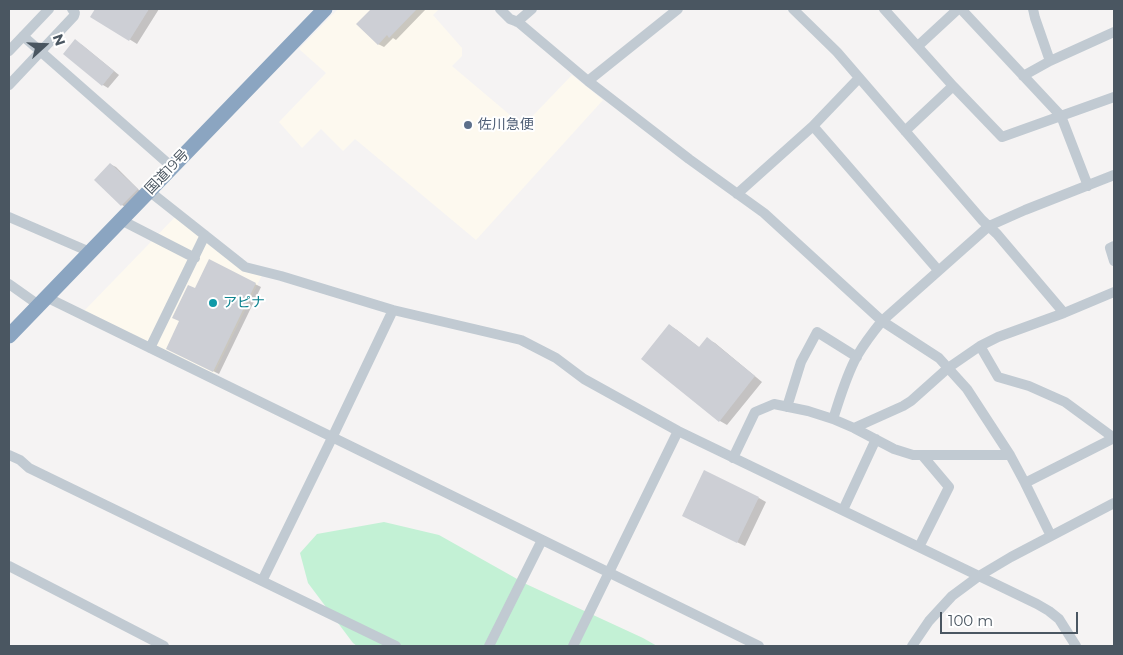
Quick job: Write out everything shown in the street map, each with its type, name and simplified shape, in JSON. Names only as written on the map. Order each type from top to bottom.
[{"type":"highway","name":"国道19号","points":[[9,336],[325,9]]},
{"type":"street","points":[[9,51],[49,9]]},
{"type":"street","points":[[9,85],[74,16],[75,13],[72,9]]},
{"type":"street","points":[[500,9],[588,81],[764,213],[882,321],[939,358],[967,389],[1010,455],[1051,536]]},
{"type":"street","points":[[517,22],[532,9]]},
{"type":"street","points":[[588,81],[678,9]]},
{"type":"street","points":[[793,9],[837,52],[1064,313]]},
{"type":"street","points":[[884,9],[1002,137],[1114,97]]},
{"type":"street","points":[[918,46],[959,9],[1061,116],[1088,186]]},
{"type":"street","points":[[1033,9],[1050,60]]},
{"type":"street","points":[[1023,76],[1050,60],[1114,32]]},
{"type":"street","points":[[23,36],[172,167]]},
{"type":"street","points":[[737,194],[813,126],[859,78]]},
{"type":"street","points":[[905,131],[953,86]]},
{"type":"street","points":[[813,126],[938,270]]},
{"type":"street","points":[[833,419],[844,385],[869,337],[882,321],[938,270],[989,226],[1114,175]]},
{"type":"street","points":[[149,190],[245,267],[393,310],[521,340],[556,358],[584,379],[678,431],[1037,604],[1059,619],[1076,646]]},
{"type":"street","points":[[9,218],[90,252]]},
{"type":"street","points":[[121,220],[194,258]]},
{"type":"street","points":[[150,348],[205,236]]},
{"type":"street","points":[[1114,246],[1110,248],[1114,261]]},
{"type":"street","points":[[9,284],[33,301],[42,302],[150,348],[759,646]]},
{"type":"street","points":[[854,428],[911,401],[948,368],[980,346],[998,337],[1114,292]]},
{"type":"street","points":[[262,581],[393,310]]},
{"type":"street","points":[[787,407],[801,362],[817,332],[857,357]]},
{"type":"street","points":[[980,346],[998,377],[1029,386],[1065,402],[1114,438],[1025,483]]},
{"type":"street","points":[[733,458],[755,412],[774,404],[808,411],[833,419],[894,449],[913,456],[1010,455]]},
{"type":"street","points":[[573,646],[678,431]]},
{"type":"street","points":[[842,510],[876,439]]},
{"type":"street","points":[[9,454],[29,468],[396,646]]},
{"type":"street","points":[[919,547],[949,487],[922,455]]},
{"type":"street","points":[[912,646],[929,621],[952,596],[980,576],[1011,557],[1114,503]]},
{"type":"street","points":[[489,646],[542,540]]},
{"type":"street","points":[[9,566],[164,646]]},
{"type":"shaded area","points":[[338,9],[439,9],[433,15],[462,48],[462,56],[452,66],[523,126],[572,75],[603,100],[476,240],[355,139],[343,151],[321,129],[302,148],[279,122],[326,73],[299,49]]},
{"type":"shaded area","points":[[175,217],[262,275],[214,374],[84,311]]},
{"type":"green space","points":[[384,522],[439,535],[526,584],[657,646],[357,646],[308,583],[300,553],[317,534]]},
{"type":"building","points":[[95,9],[149,9],[129,41],[90,17]]},
{"type":"building","points":[[371,9],[417,9],[389,38],[387,35],[378,45],[356,24]]},
{"type":"building","points":[[75,39],[114,71],[102,86],[63,54]]},
{"type":"building","points":[[110,163],[138,189],[121,206],[94,180]]},
{"type":"building","name":"アピナ","points":[[209,259],[256,283],[213,372],[166,349],[179,321],[172,318],[188,285],[195,288]]},
{"type":"building","points":[[669,324],[699,347],[707,337],[755,376],[719,422],[641,359]]},
{"type":"building","points":[[704,470],[759,497],[737,543],[682,516]]},
{"type":"place","name":"佐川急便","points":[[468,125]]},
{"type":"place","name":"アピナ","points":[[213,303]]}]
